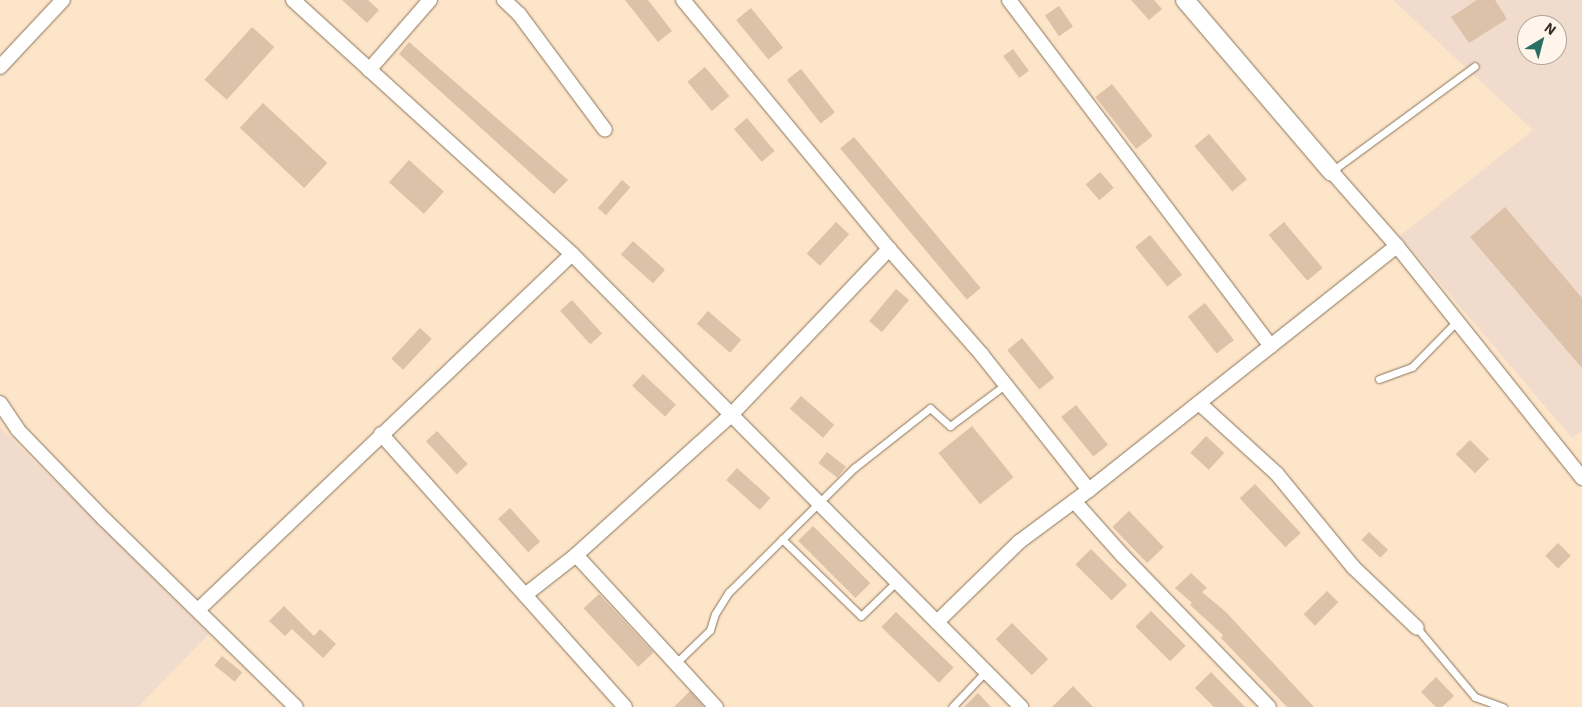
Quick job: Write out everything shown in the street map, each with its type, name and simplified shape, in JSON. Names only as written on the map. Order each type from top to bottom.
[{"type":"street","points":[[0,67],[63,0]]},
{"type":"street","points":[[293,0],[572,254],[730,416],[820,503],[1021,707]]},
{"type":"street","points":[[369,70],[430,0]]},
{"type":"street","points":[[504,0],[519,14],[605,130]]},
{"type":"street","points":[[683,0],[890,249],[1006,384],[1089,490]]},
{"type":"street","points":[[1009,0],[1271,346]]},
{"type":"street","points":[[1185,0],[1397,246],[1582,478]]},
{"type":"street","points":[[937,622],[1019,542],[1089,490],[1397,246]]},
{"type":"street","points":[[526,594],[576,555],[730,416],[890,249]]},
{"type":"street","points":[[198,610],[572,254]]},
{"type":"street","points":[[1199,403],[1277,474],[1353,567],[1417,628]]},
{"type":"street","points":[[0,404],[32,444],[296,707]]},
{"type":"street","points":[[381,434],[625,707]]},
{"type":"street","points":[[1074,501],[1123,556],[1269,707]]},
{"type":"street","points":[[576,555],[716,707]]},
{"type":"lane","points":[[1332,172],[1475,66]]},
{"type":"lane","points":[[1379,379],[1412,367],[1458,321]]},
{"type":"lane","points":[[676,663],[710,630],[715,614],[729,592],[854,468],[930,408],[950,426],[1006,384]]},
{"type":"lane","points":[[782,539],[861,616],[897,581]]},
{"type":"lane","points":[[1417,628],[1475,696],[1503,707]]},
{"type":"lane","points":[[952,707],[986,671]]},
{"type":"shaded area","points":[[1393,0],[1582,0],[1582,431],[1572,438],[1400,236],[1533,130]]},
{"type":"shaded area","points":[[0,427],[209,634],[138,707],[0,707]]},
{"type":"building","points":[[342,0],[368,0],[379,10],[367,23]]},
{"type":"building","points":[[625,0],[648,0],[672,31],[658,42]]},
{"type":"building","points":[[1131,0],[1154,0],[1162,9],[1149,20]]},
{"type":"building","points":[[1477,0],[1495,0],[1507,19],[1469,43],[1451,17]]},
{"type":"building","points":[[1059,6],[1073,27],[1059,36],[1045,16]]},
{"type":"building","points":[[751,8],[783,48],[768,60],[736,20]]},
{"type":"building","points":[[252,27],[274,47],[227,100],[204,80]]},
{"type":"building","points":[[409,42],[568,180],[554,194],[399,54]]},
{"type":"building","points":[[1013,49],[1029,71],[1019,78],[1003,56]]},
{"type":"building","points":[[705,67],[729,96],[712,111],[687,82]]},
{"type":"building","points":[[801,69],[835,112],[821,123],[787,80]]},
{"type":"building","points":[[1112,84],[1153,136],[1136,149],[1095,97]]},
{"type":"building","points":[[263,103],[327,163],[304,188],[240,128]]},
{"type":"building","points":[[747,118],[775,151],[762,162],[734,129]]},
{"type":"building","points":[[1209,134],[1247,179],[1232,191],[1194,146]]},
{"type":"building","points":[[854,137],[981,288],[967,299],[840,149]]},
{"type":"building","points":[[409,160],[444,191],[424,214],[389,182]]},
{"type":"building","points":[[1100,172],[1114,188],[1099,200],[1086,184]]},
{"type":"building","points":[[622,180],[630,187],[606,215],[598,208]]},
{"type":"building","points":[[1505,207],[1582,298],[1582,368],[1470,237]]},
{"type":"building","points":[[836,222],[849,234],[820,266],[807,253]]},
{"type":"building","points":[[1284,222],[1323,268],[1307,281],[1269,235]]},
{"type":"building","points":[[1150,235],[1182,275],[1167,287],[1135,247]]},
{"type":"building","points":[[633,241],[665,270],[653,283],[621,254]]},
{"type":"building","points":[[896,289],[909,300],[882,332],[869,321]]},
{"type":"building","points":[[572,300],[602,333],[590,344],[560,311]]},
{"type":"building","points":[[1205,303],[1234,340],[1217,354],[1188,317]]},
{"type":"building","points":[[708,311],[741,340],[730,353],[697,324]]},
{"type":"building","points":[[420,328],[432,339],[403,370],[391,359]]},
{"type":"building","points":[[1022,338],[1054,378],[1039,390],[1007,350]]},
{"type":"building","points":[[643,374],[676,405],[665,416],[632,386]]},
{"type":"building","points":[[801,396],[834,425],[823,438],[790,409]]},
{"type":"building","points":[[1076,405],[1108,445],[1093,457],[1061,417]]},
{"type":"building","points":[[972,426],[1014,477],[980,504],[939,453]]},
{"type":"building","points":[[437,431],[468,464],[457,474],[426,441]]},
{"type":"building","points":[[1206,436],[1224,453],[1209,470],[1190,453]]},
{"type":"building","points":[[1470,440],[1489,459],[1475,473],[1456,454]]},
{"type":"building","points":[[827,452],[846,467],[837,478],[818,463]]},
{"type":"building","points":[[737,468],[770,498],[760,510],[726,480]]},
{"type":"building","points":[[1255,484],[1301,533],[1285,547],[1240,498]]},
{"type":"building","points":[[510,508],[540,541],[528,552],[498,519]]},
{"type":"building","points":[[1129,511],[1164,547],[1147,563],[1112,527]]},
{"type":"building","points":[[813,526],[870,583],[855,598],[798,541]]},
{"type":"building","points":[[1369,532],[1388,550],[1381,558],[1361,540]]},
{"type":"building","points":[[1558,543],[1571,556],[1558,568],[1545,556]]},
{"type":"building","points":[[1091,549],[1127,585],[1112,601],[1075,565]]},
{"type":"building","points":[[1191,573],[1207,588],[1202,592],[1226,612],[1314,707],[1287,707],[1221,638],[1223,635],[1190,605],[1192,603],[1175,588]]},
{"type":"building","points":[[1327,591],[1338,602],[1315,626],[1304,614]]},
{"type":"building","points":[[599,594],[654,653],[638,667],[584,608]]},
{"type":"building","points":[[284,606],[314,636],[320,629],[336,644],[323,658],[292,629],[285,636],[269,621]]},
{"type":"building","points":[[1151,611],[1186,646],[1170,661],[1135,627]]},
{"type":"building","points":[[896,612],[954,668],[939,683],[881,627]]},
{"type":"building","points":[[1012,623],[1048,659],[1032,675],[996,639]]},
{"type":"building","points":[[222,656],[242,672],[235,682],[214,665]]},
{"type":"building","points":[[1211,672],[1245,707],[1214,707],[1195,688]]},
{"type":"building","points":[[1436,677],[1454,696],[1442,707],[1436,707],[1421,692]]},
{"type":"building","points":[[1073,686],[1093,707],[1052,707]]},
{"type":"building","points":[[690,691],[704,707],[674,707]]},
{"type":"building","points":[[978,693],[991,707],[964,707]]}]
